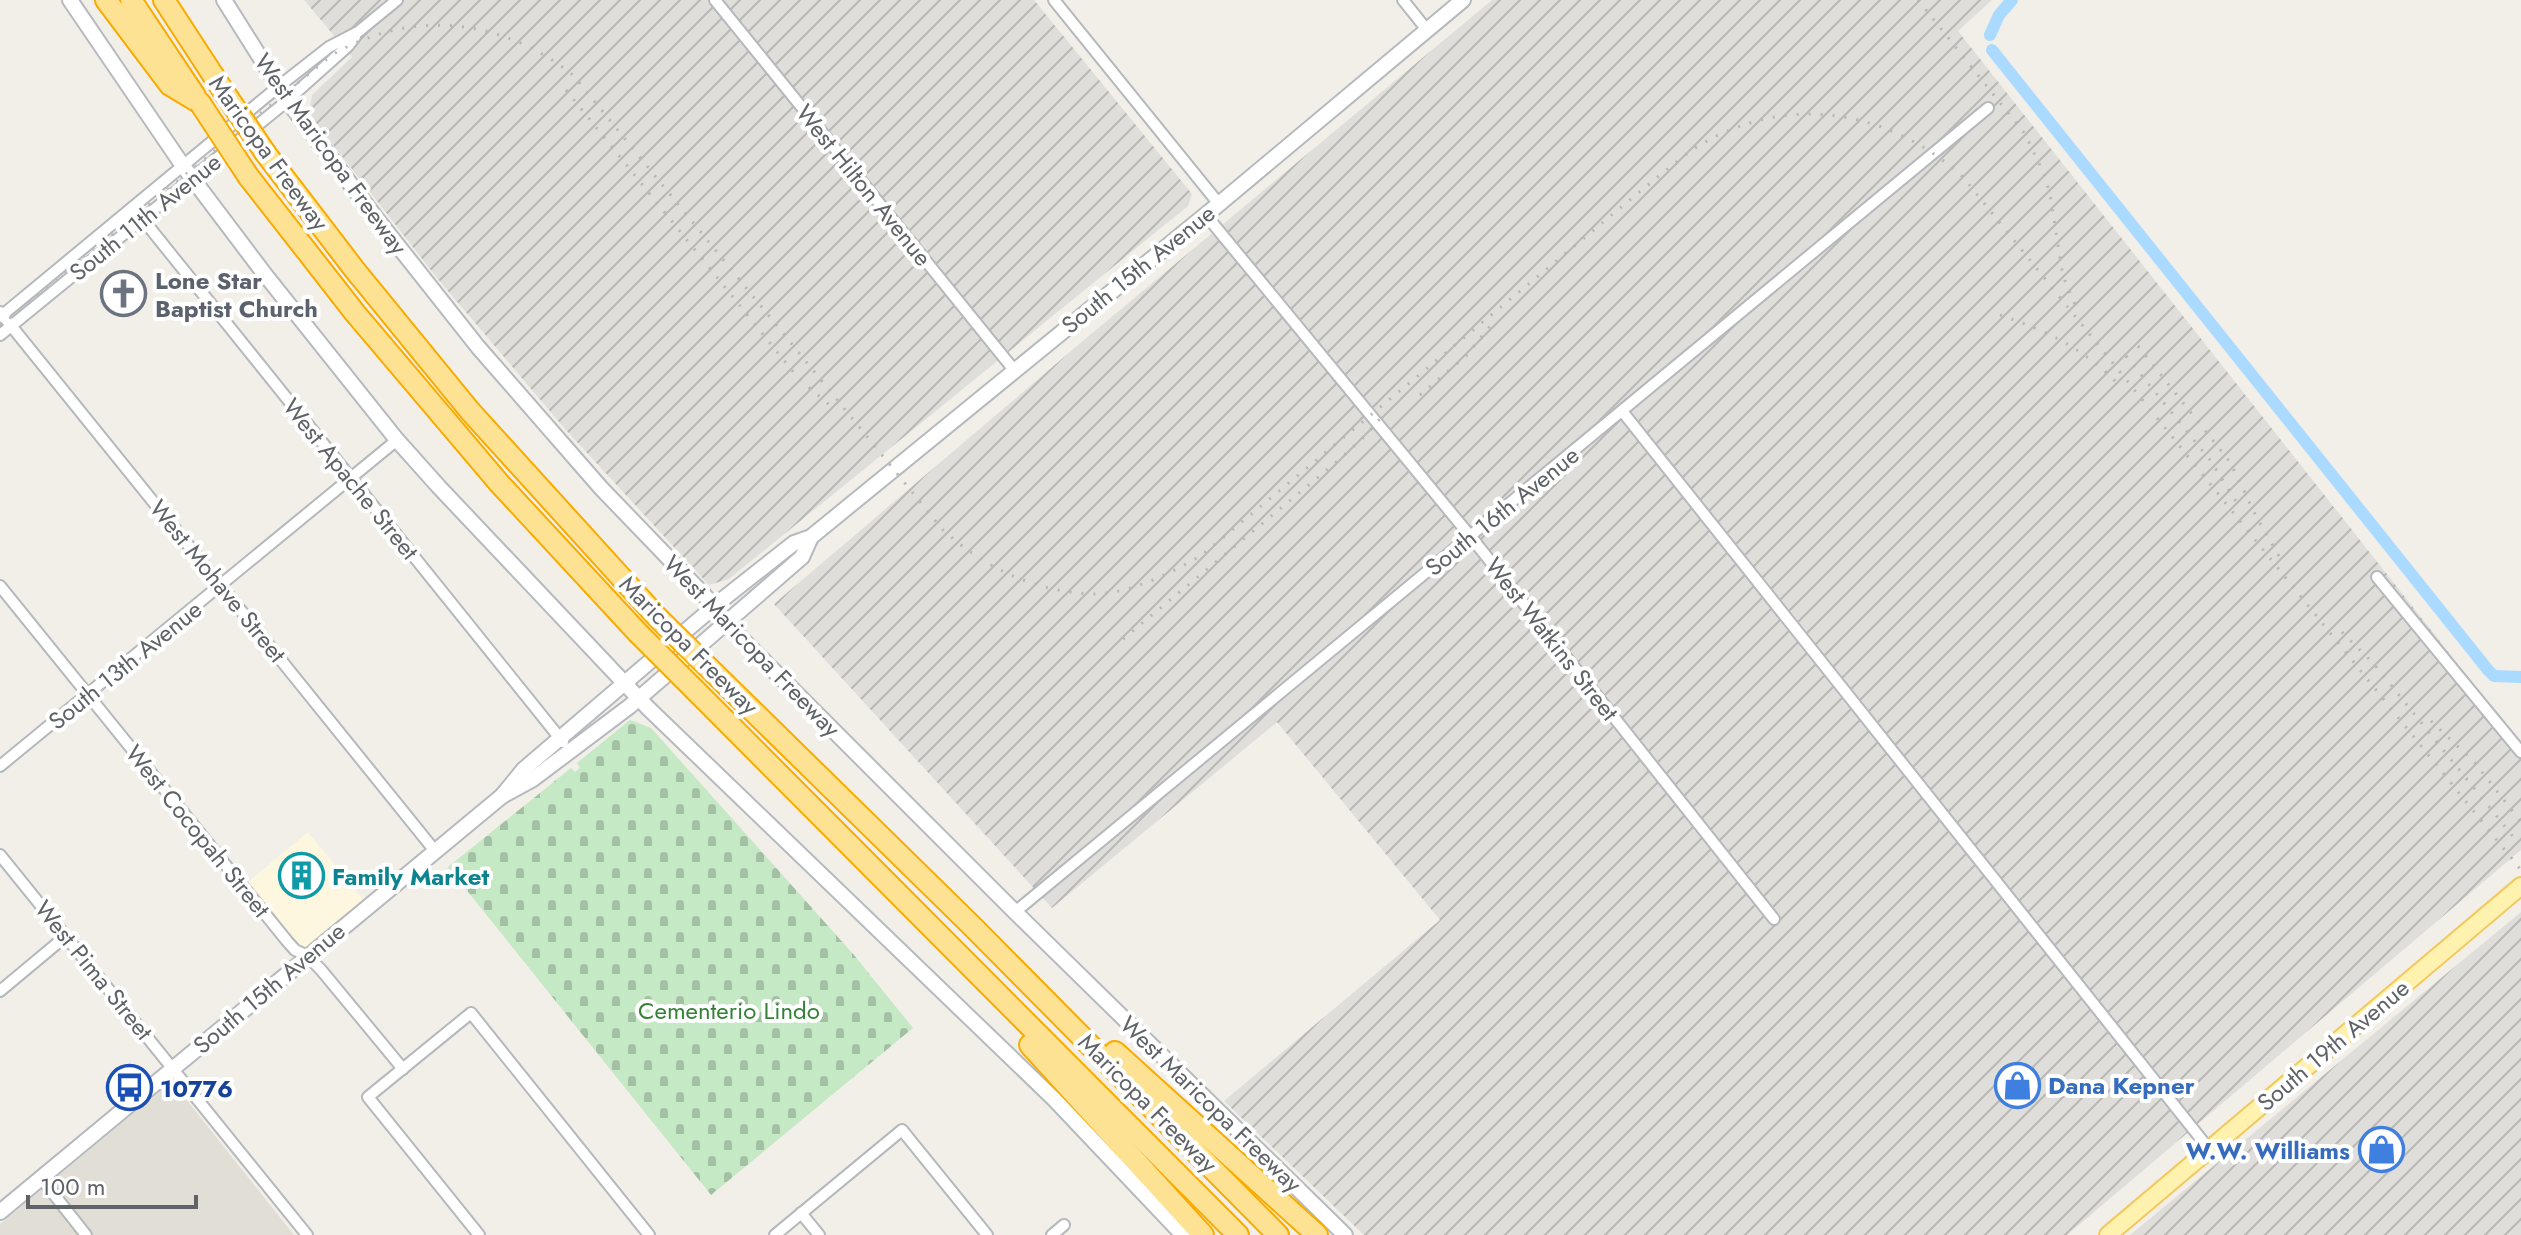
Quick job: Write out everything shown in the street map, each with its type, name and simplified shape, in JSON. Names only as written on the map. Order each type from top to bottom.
[{"type":"highway","points":[[106,0],[170,85],[200,103]]},
{"type":"highway","name":"Maricopa Freeway","points":[[131,0],[248,176],[355,313],[499,483],[638,633],[1238,1235]]},
{"type":"highway","name":"Maricopa Freeway","points":[[164,0],[266,154],[354,269],[470,411],[658,618],[1044,997],[1278,1235]]},
{"type":"highway","points":[[176,0],[212,57],[222,89]]},
{"type":"highway","points":[[999,995],[1010,1023],[1203,1235]]},
{"type":"highway","points":[[1044,997],[1092,1032],[1317,1235]]},
{"type":"main road","points":[[70,0],[188,172],[397,440],[639,699],[1054,1099],[1183,1235]]},
{"type":"main road","name":"West Maricopa Freeway","points":[[224,0],[287,100],[402,251],[493,364],[601,488],[727,623],[1015,912],[1345,1235]]},
{"type":"main road","name":"South 15th Avenue","points":[[0,1212],[502,796],[533,779],[624,683],[714,607],[794,543],[811,537],[1463,0]]},
{"type":"main road","name":"South 15th Avenue","points":[[565,744],[639,699],[802,557],[811,537]]},
{"type":"main road","name":"South 19th Avenue","points":[[2108,1235],[2521,886]]},
{"type":"street","name":"South 11th Avenue","points":[[0,335],[142,219],[278,87],[329,47],[358,32],[397,0]]},
{"type":"street","name":"West Hilton Avenue","points":[[715,0],[1014,370]]},
{"type":"street","points":[[1054,0],[1219,204]]},
{"type":"street","points":[[1403,0],[1427,30]]},
{"type":"street","name":"South 11th Avenue","points":[[1,315],[133,207],[188,172],[287,100],[348,46],[358,32]]},
{"type":"street","name":"South 16th Avenue","points":[[1015,912],[1988,108]]},
{"type":"street","name":"West Apache Street","points":[[133,207],[565,744]]},
{"type":"street","name":"West Watkins Street","points":[[1205,214],[1471,537],[1774,919]]},
{"type":"street","name":"West Mohave Street","points":[[1,315],[435,851]]},
{"type":"street","points":[[1622,411],[2209,1149]]},
{"type":"street","name":"South 13th Avenue","points":[[0,766],[397,440]]},
{"type":"street","points":[[2377,577],[2521,752]]},
{"type":"street","name":"West Cocopah Street","points":[[0,586],[295,950],[308,956],[403,1069]]},
{"type":"street","name":"West Pima Street","points":[[0,855],[307,1235]]},
{"type":"street","points":[[0,991],[66,936]]},
{"type":"street","points":[[479,1235],[368,1097],[471,1013],[649,1235]]},
{"type":"street","points":[[775,1235],[902,1130],[987,1235]]},
{"type":"street","points":[[41,1178],[86,1235]]},
{"type":"street","points":[[801,1213],[819,1235]]},
{"type":"street","points":[[1052,1235],[1064,1225]]},
{"type":"shaded area","points":[[304,0],[1034,0],[1192,194],[1188,206],[729,579],[709,585],[565,429],[437,278],[309,114],[312,95],[352,57]]},
{"type":"shaded area","points":[[1492,0],[1992,0],[1958,31],[2521,744],[2521,850],[2067,1235],[1364,1235],[1224,1101],[1440,920],[1277,722],[1052,908],[774,604],[1084,340]]},
{"type":"shaded area","points":[[308,832],[366,903],[307,951],[294,944],[246,884]]},
{"type":"shaded area","points":[[2521,912],[2521,1235],[2130,1235]]},
{"type":"shaded area","points":[[177,1088],[294,1235],[0,1235],[0,1224],[163,1089]]},
{"type":"green space","name":"Cementerio Lindo","points":[[630,720],[651,728],[854,955],[913,1028],[711,1195],[448,867],[571,768],[575,772],[580,768],[577,763]]},
{"type":"waterway","points":[[1990,35],[1999,15],[2012,0]]},
{"type":"waterway","points":[[1992,50],[2488,670],[2494,676],[2521,677]]},
{"type":"railway","points":[[1918,0],[2025,134],[2050,194],[2063,276],[2078,312]]},
{"type":"railway","points":[[0,326],[332,55],[362,40],[393,30],[456,26],[486,31],[516,41],[573,75],[943,530],[976,556],[1012,576],[1072,592],[1107,593],[1150,581],[1202,555],[1695,148],[1734,128],[1768,118],[1803,114],[1837,116],[1871,123],[1903,136],[1934,154],[1963,177],[2521,870]]},
{"type":"railway","points":[[566,90],[799,379],[833,408]]},
{"type":"railway","points":[[2000,315],[2063,342],[2091,360],[2117,383]]},
{"type":"railway","points":[[1420,395],[1466,356],[1494,321]]},
{"type":"railway","points":[[2138,346],[2230,462],[2279,556]]},
{"type":"railway","points":[[2126,356],[2210,460],[2237,503]]},
{"type":"railway","points":[[1123,639],[1340,459],[1384,414]]},
{"type":"railway","points":[[2342,632],[2374,664],[2515,839]]},
{"type":"railway","points":[[2431,721],[2475,763],[2521,822]]},
{"type":"place","name":"Lone Star Baptist Church","points":[[124,294]]},
{"type":"place","name":"Family Market","points":[[301,876]]},
{"type":"place","name":"Dana Kepner","points":[[2017,1085]]},
{"type":"place","name":"10776","points":[[129,1088]]},
{"type":"place","name":"W.W. Williams","points":[[2381,1150]]}]
